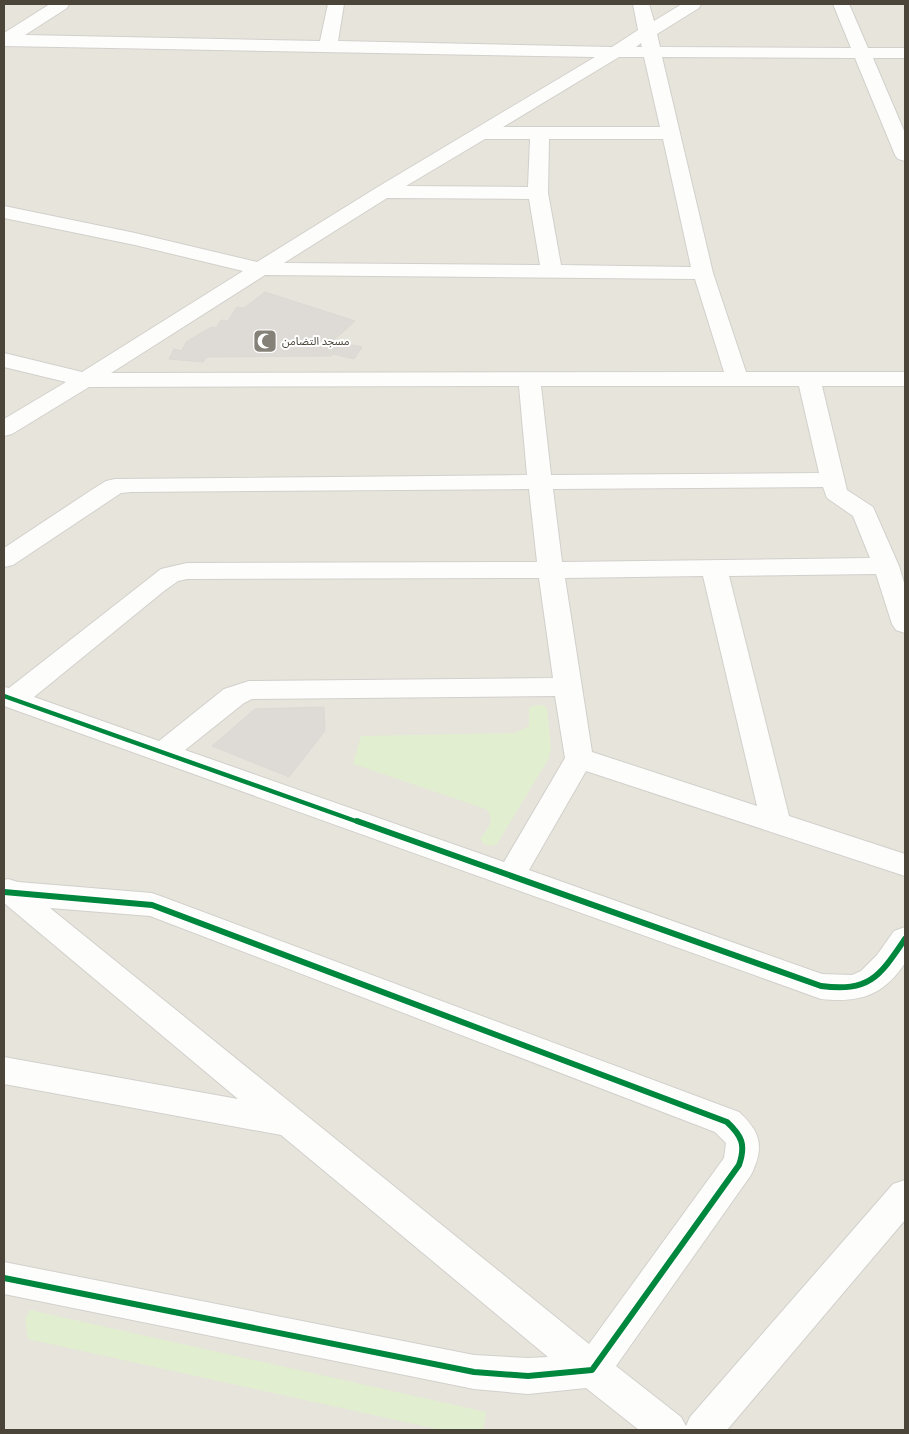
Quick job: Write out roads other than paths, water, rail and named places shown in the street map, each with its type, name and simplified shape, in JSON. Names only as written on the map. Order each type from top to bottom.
[{"type":"street","points":[[4,40],[61,4]]},
{"type":"street","points":[[328,46],[336,4]]},
{"type":"street","points":[[641,4],[703,273],[737,378]]},
{"type":"street","points":[[649,42],[693,4]]},
{"type":"street","points":[[841,4],[905,155]]},
{"type":"street","points":[[4,40],[617,52]]},
{"type":"street","points":[[4,429],[86,380],[383,192],[617,52],[649,42],[863,53],[905,53]]},
{"type":"street","points":[[483,133],[670,133]]},
{"type":"street","points":[[540,134],[538,193],[552,272]]},
{"type":"street","points":[[383,192],[538,193]]},
{"type":"street","points":[[4,212],[135,239],[262,269],[703,273]]},
{"type":"street","points":[[4,360],[86,380],[905,379]]},
{"type":"street","points":[[511,875],[579,758],[566,687],[550,570],[529,378]]},
{"type":"street","points":[[809,380],[836,493],[864,512],[886,566],[905,624]]},
{"type":"street","points":[[4,559],[115,486],[833,480]]},
{"type":"street","points":[[8,697],[155,585],[170,575],[187,571],[550,570],[886,566]]},
{"type":"street","points":[[714,568],[776,823]]},
{"type":"street","points":[[165,751],[234,696],[249,690],[566,687]]},
{"type":"street","points":[[8,697],[165,751],[821,986],[838,989],[854,988],[869,983],[880,975],[905,939]]},
{"type":"street","points":[[579,758],[905,865]]},
{"type":"street","points":[[6,890],[592,1370],[668,1430]]},
{"type":"street","points":[[4,1278],[474,1372],[528,1376],[592,1370],[739,1165],[745,1149],[740,1133],[727,1122],[152,905],[6,890]]},
{"type":"street","points":[[4,1072],[292,1123]]},
{"type":"street","points":[[702,1430],[905,1195]]},
{"type":"place","name":"مسجد التضامن","points":[[265,341]]}]
